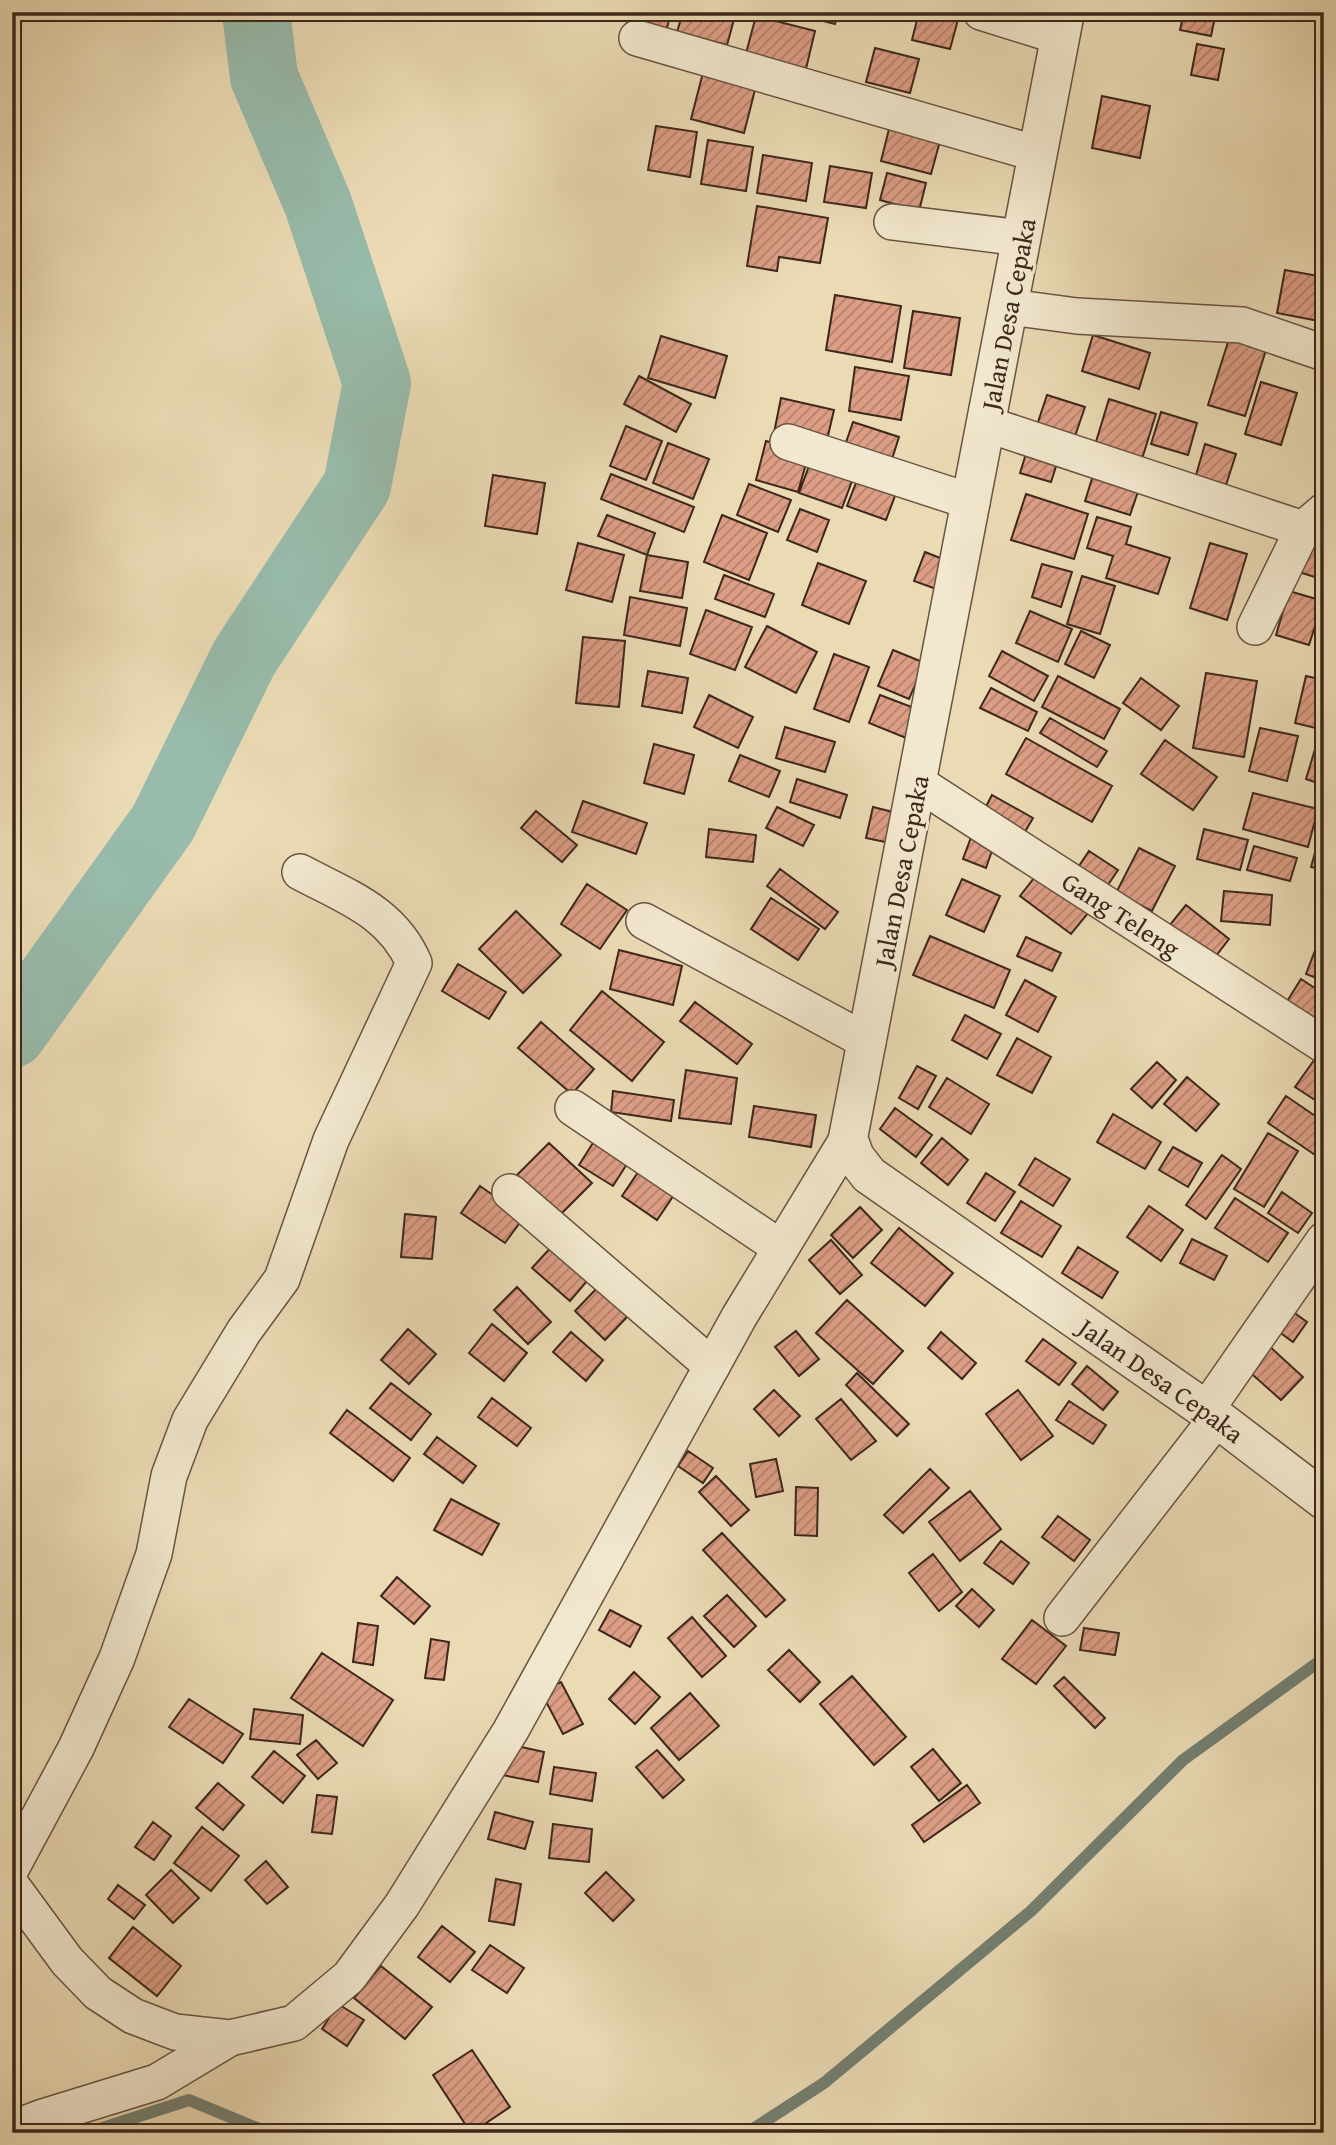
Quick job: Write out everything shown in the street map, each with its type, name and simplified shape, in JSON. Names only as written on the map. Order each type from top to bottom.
[{"type":"street","points":[[981,12],[1063,25]]},
{"type":"street","name":"Jalan Desa Cepaka","points":[[1063,25],[848,1138],[855,1157],[869,1175],[1211,1414],[1324,1500]]},
{"type":"street","points":[[637,38],[1038,154]]},
{"type":"street","points":[[892,222],[1022,238]]},
{"type":"street","points":[[1009,307],[1077,316],[1242,325],[1324,353]]},
{"type":"street","points":[[986,424],[1313,520],[1255,628]]},
{"type":"street","points":[[788,442],[972,502]]},
{"type":"street","name":"Gang Teleng","points":[[918,783],[1324,1045]]},
{"type":"street","points":[[12,1867],[76,1748],[117,1658],[154,1554],[169,1476],[190,1420],[244,1331],[282,1279],[331,1140],[414,963],[406,945],[376,912],[300,872]]},
{"type":"street","points":[[644,920],[867,1042]]},
{"type":"street","points":[[573,1108],[781,1248]]},
{"type":"street","points":[[12,2129],[157,2082],[230,2038],[294,2023],[349,1977],[402,1905],[511,1730],[738,1317],[848,1138]]},
{"type":"street","points":[[510,1192],[712,1366]]},
{"type":"street","points":[[1062,1618],[1211,1414],[1324,1240]]},
{"type":"street","points":[[12,1886],[67,1961],[97,1993],[133,2016],[175,2032],[230,2038]]},
{"type":"building","points":[[636,12],[671,12],[666,32],[633,24]]},
{"type":"building","points":[[683,12],[736,12],[727,45],[677,32]]},
{"type":"building","points":[[838,12],[835,24],[796,14]]},
{"type":"building","points":[[919,12],[945,12],[959,16],[950,49],[912,40]]},
{"type":"building","points":[[1184,12],[1216,12],[1211,36],[1180,30]]},
{"type":"building","points":[[756,16],[815,31],[805,73],[745,57]]},
{"type":"building","points":[[1197,44],[1224,49],[1218,80],[1191,75]]},
{"type":"building","points":[[875,48],[919,59],[910,93],[866,82]]},
{"type":"building","points":[[705,65],[758,78],[744,133],[691,119]]},
{"type":"building","points":[[1102,96],[1150,106],[1140,158],[1092,148]]},
{"type":"building","points":[[892,117],[943,130],[931,174],[881,161]]},
{"type":"building","points":[[656,126],[697,132],[690,177],[648,170]]},
{"type":"building","points":[[708,140],[753,147],[746,191],[701,184]]},
{"type":"building","points":[[763,155],[812,163],[806,201],[757,193]]},
{"type":"building","points":[[830,166],[872,173],[866,208],[824,202]]},
{"type":"building","points":[[887,173],[926,183],[919,211],[880,200]]},
{"type":"building","points":[[757,206],[828,218],[820,263],[779,257],[777,271],[747,266]]},
{"type":"building","points":[[1324,215],[1324,264],[1315,262]]},
{"type":"building","points":[[1285,270],[1324,277],[1324,322],[1277,313]]},
{"type":"building","points":[[835,295],[901,306],[892,362],[826,350]]},
{"type":"building","points":[[913,311],[960,318],[951,375],[904,368]]},
{"type":"building","points":[[1093,335],[1150,353],[1139,389],[1082,371]]},
{"type":"building","points":[[661,336],[727,356],[715,398],[648,378]]},
{"type":"building","points":[[1229,339],[1266,350],[1245,416],[1208,405]]},
{"type":"building","points":[[855,367],[909,376],[901,420],[849,411]]},
{"type":"building","points":[[639,376],[691,404],[676,432],[624,404]]},
{"type":"building","points":[[1261,382],[1297,393],[1281,445],[1245,434]]},
{"type":"building","points":[[1047,395],[1085,407],[1074,439],[1036,428]]},
{"type":"building","points":[[781,398],[834,410],[826,444],[774,433]]},
{"type":"building","points":[[1109,399],[1156,414],[1142,459],[1095,445]]},
{"type":"building","points":[[1161,412],[1197,423],[1188,455],[1151,444]]},
{"type":"building","points":[[853,422],[899,437],[888,472],[841,457]]},
{"type":"building","points":[[626,426],[662,441],[646,480],[610,466]]},
{"type":"building","points":[[766,441],[809,453],[798,492],[756,480]]},
{"type":"building","points":[[668,443],[709,459],[693,499],[653,483]]},
{"type":"building","points":[[1029,444],[1060,454],[1051,482],[1020,473]]},
{"type":"building","points":[[1205,444],[1236,454],[1226,485],[1196,475]]},
{"type":"building","points":[[812,458],[855,473],[842,508],[799,493]]},
{"type":"building","points":[[1096,466],[1142,480],[1130,515],[1085,501]]},
{"type":"building","points":[[861,470],[899,485],[886,520],[847,506]]},
{"type":"building","points":[[611,474],[694,507],[684,532],[601,499]]},
{"type":"building","points":[[493,475],[545,483],[537,534],[485,526]]},
{"type":"building","points":[[749,484],[791,500],[778,532],[737,515]]},
{"type":"building","points":[[1026,494],[1088,514],[1074,559],[1011,540]]},
{"type":"building","points":[[800,509],[829,520],[817,552],[787,540]]},
{"type":"building","points":[[607,515],[655,533],[647,555],[598,536]]},
{"type":"building","points":[[722,515],[767,533],[749,580],[704,562]]},
{"type":"building","points":[[1097,517],[1131,527],[1126,544],[1170,558],[1158,594],[1106,578],[1113,556],[1087,548]]},
{"type":"building","points":[[1310,527],[1324,531],[1324,580],[1296,571]]},
{"type":"building","points":[[578,543],[624,555],[612,602],[566,590]]},
{"type":"building","points":[[1210,543],[1247,554],[1227,620],[1190,608]]},
{"type":"building","points":[[925,552],[958,565],[947,593],[914,581]]},
{"type":"building","points":[[647,555],[688,562],[682,598],[640,591]]},
{"type":"building","points":[[818,563],[866,581],[849,624],[802,605]]},
{"type":"building","points":[[1042,564],[1072,572],[1061,607],[1032,597]]},
{"type":"building","points":[[724,575],[774,594],[765,617],[715,599]]},
{"type":"building","points":[[1082,576],[1115,586],[1100,634],[1067,624]]},
{"type":"building","points":[[1289,591],[1323,601],[1309,645],[1276,635]]},
{"type":"building","points":[[630,597],[687,608],[680,646],[624,635]]},
{"type":"building","points":[[706,610],[752,627],[735,670],[690,654]]},
{"type":"building","points":[[1030,611],[1072,629],[1058,662],[1016,643]]},
{"type":"building","points":[[767,626],[817,652],[796,693],[745,667]]},
{"type":"building","points":[[1081,631],[1110,645],[1094,678],[1065,664]]},
{"type":"building","points":[[583,637],[625,641],[619,707],[576,703]]},
{"type":"building","points":[[893,650],[925,663],[909,699],[878,686]]},
{"type":"building","points":[[1002,651],[1048,676],[1034,701],[989,676]]},
{"type":"building","points":[[834,654],[869,667],[849,722],[814,709]]},
{"type":"building","points":[[648,671],[688,678],[682,713],[642,706]]},
{"type":"building","points":[[1206,673],[1257,681],[1244,757],[1193,748]]},
{"type":"building","points":[[1058,676],[1120,709],[1104,739],[1042,707]]},
{"type":"building","points":[[1306,676],[1324,680],[1324,730],[1295,723]]},
{"type":"building","points":[[1141,678],[1179,706],[1161,730],[1123,703]]},
{"type":"building","points":[[991,688],[1037,712],[1028,731],[980,708]]},
{"type":"building","points":[[709,695],[753,717],[738,748],[694,727]]},
{"type":"building","points":[[880,695],[917,709],[906,738],[869,723]]},
{"type":"building","points":[[1050,718],[1107,751],[1097,767],[1040,733]]},
{"type":"building","points":[[785,727],[835,742],[825,772],[776,758]]},
{"type":"building","points":[[1260,728],[1298,736],[1287,781],[1249,771]]},
{"type":"building","points":[[1026,738],[1112,786],[1092,822],[1006,774]]},
{"type":"building","points":[[1165,740],[1217,777],[1193,810],[1141,774]]},
{"type":"building","points":[[654,744],[694,755],[684,794],[644,783]]},
{"type":"building","points":[[1316,746],[1324,748],[1324,785],[1306,779]]},
{"type":"building","points":[[740,755],[780,771],[769,797],[729,781]]},
{"type":"building","points":[[797,779],[847,795],[840,818],[790,802]]},
{"type":"building","points":[[1253,793],[1318,809],[1308,847],[1243,829]]},
{"type":"building","points":[[992,795],[1033,818],[1019,842],[979,820]]},
{"type":"building","points":[[583,801],[647,823],[636,854],[572,832]]},
{"type":"building","points":[[777,807],[814,825],[803,846],[766,828]]},
{"type":"building","points":[[873,807],[901,814],[895,844],[866,838]]},
{"type":"building","points":[[536,811],[577,845],[562,862],[521,828]]},
{"type":"building","points":[[709,829],[756,835],[753,862],[706,857]]},
{"type":"building","points":[[1204,829],[1248,840],[1240,870],[1197,859]]},
{"type":"building","points":[[973,832],[996,839],[986,868],[963,859]]},
{"type":"building","points":[[1320,835],[1324,836],[1324,870],[1311,867]]},
{"type":"building","points":[[1254,846],[1297,858],[1290,881],[1247,870]]},
{"type":"building","points":[[1139,848],[1175,866],[1152,911],[1116,893]]},
{"type":"building","points":[[1089,851],[1118,870],[1101,895],[1073,875]]},
{"type":"building","points":[[780,869],[838,912],[825,929],[767,886]]},
{"type":"building","points":[[1038,873],[1089,912],[1071,934],[1020,896]]},
{"type":"building","points":[[962,879],[1000,896],[984,932],[946,915]]},
{"type":"building","points":[[587,884],[627,910],[600,949],[561,924]]},
{"type":"building","points":[[1224,891],[1272,895],[1270,925],[1221,921]]},
{"type":"building","points":[[771,898],[819,929],[798,960],[751,929]]},
{"type":"building","points":[[1186,905],[1229,939],[1209,965],[1165,931]]},
{"type":"building","points":[[516,911],[561,955],[523,993],[479,949]]},
{"type":"building","points":[[1321,935],[1324,936],[1324,981],[1306,974]]},
{"type":"building","points":[[930,936],[1010,970],[994,1008],[913,975]]},
{"type":"building","points":[[1026,937],[1061,953],[1052,971],[1017,956]]},
{"type":"building","points":[[619,950],[682,966],[673,1005],[610,989]]},
{"type":"building","points":[[458,964],[506,992],[489,1019],[442,991]]},
{"type":"building","points":[[1301,979],[1324,994],[1324,1033],[1281,1011]]},
{"type":"building","points":[[1025,980],[1056,997],[1038,1032],[1006,1015]]},
{"type":"building","points":[[602,991],[664,1042],[632,1081],[570,1030]]},
{"type":"building","points":[[695,1002],[752,1044],[737,1064],[680,1021]]},
{"type":"building","points":[[965,1015],[1001,1034],[987,1059],[952,1040]]},
{"type":"building","points":[[541,1022],[594,1069],[572,1094],[518,1048]]},
{"type":"building","points":[[1017,1038],[1051,1057],[1032,1093],[997,1075]]},
{"type":"building","points":[[1322,1049],[1324,1050],[1324,1106],[1295,1087]]},
{"type":"building","points":[[1157,1062],[1176,1080],[1152,1108],[1131,1089]]},
{"type":"building","points":[[917,1066],[936,1076],[918,1109],[899,1098]]},
{"type":"building","points":[[686,1070],[737,1078],[731,1124],[679,1118]]},
{"type":"building","points":[[1187,1077],[1219,1104],[1196,1131],[1164,1104]]},
{"type":"building","points":[[947,1078],[989,1104],[971,1134],[929,1107]]},
{"type":"building","points":[[613,1091],[674,1100],[671,1121],[611,1112]]},
{"type":"building","points":[[1286,1096],[1324,1122],[1324,1155],[1321,1159],[1268,1123]]},
{"type":"building","points":[[754,1106],[816,1115],[811,1147],[749,1137]]},
{"type":"building","points":[[895,1108],[932,1135],[916,1157],[880,1129]]},
{"type":"building","points":[[1113,1114],[1161,1142],[1145,1169],[1097,1142]]},
{"type":"building","points":[[1268,1133],[1298,1151],[1264,1207],[1234,1189]]},
{"type":"building","points":[[598,1135],[632,1156],[613,1186],[579,1165]]},
{"type":"building","points":[[942,1138],[968,1160],[948,1185],[921,1163]]},
{"type":"building","points":[[549,1143],[592,1183],[559,1216],[517,1175]]},
{"type":"building","points":[[1173,1147],[1202,1163],[1188,1187],[1159,1170]]},
{"type":"building","points":[[1222,1155],[1241,1169],[1206,1219],[1186,1205]]},
{"type":"building","points":[[1035,1158],[1070,1179],[1053,1206],[1019,1185]]},
{"type":"building","points":[[643,1165],[678,1189],[657,1220],[622,1196]]},
{"type":"building","points":[[986,1173],[1015,1192],[995,1221],[967,1203]]},
{"type":"building","points":[[480,1186],[524,1217],[505,1243],[461,1213]]},
{"type":"building","points":[[1282,1192],[1312,1213],[1298,1233],[1268,1213]]},
{"type":"building","points":[[1235,1198],[1288,1233],[1268,1262],[1215,1228]]},
{"type":"building","points":[[1021,1201],[1061,1226],[1042,1257],[1001,1233]]},
{"type":"building","points":[[1149,1206],[1183,1230],[1161,1261],[1127,1237]]},
{"type":"building","points":[[860,1207],[882,1230],[853,1258],[831,1235]]},
{"type":"building","points":[[405,1214],[436,1217],[432,1259],[401,1257]]},
{"type":"building","points":[[899,1228],[953,1273],[925,1306],[871,1263]]},
{"type":"building","points":[[1192,1239],[1227,1256],[1214,1280],[1180,1263]]},
{"type":"building","points":[[831,1240],[862,1275],[840,1294],[809,1260]]},
{"type":"building","points":[[555,1243],[592,1275],[570,1301],[532,1268]]},
{"type":"building","points":[[1078,1247],[1118,1272],[1102,1298],[1062,1273]]},
{"type":"building","points":[[517,1287],[551,1322],[528,1344],[494,1310]]},
{"type":"building","points":[[598,1287],[628,1316],[605,1340],[575,1311]]},
{"type":"building","points":[[847,1300],[903,1351],[873,1384],[816,1333]]},
{"type":"building","points":[[1282,1304],[1307,1322],[1293,1342],[1267,1323]]},
{"type":"building","points":[[492,1324],[527,1353],[504,1381],[469,1353]]},
{"type":"building","points":[[408,1329],[436,1354],[409,1384],[381,1360]]},
{"type":"building","points":[[796,1331],[819,1359],[799,1376],[775,1347]]},
{"type":"building","points":[[571,1332],[603,1360],[586,1381],[553,1352]]},
{"type":"building","points":[[941,1332],[976,1363],[962,1379],[928,1348]]},
{"type":"building","points":[[1043,1339],[1076,1363],[1059,1385],[1026,1361]]},
{"type":"building","points":[[1267,1344],[1303,1377],[1281,1400],[1245,1368]]},
{"type":"building","points":[[1087,1366],[1118,1392],[1103,1410],[1072,1384]]},
{"type":"building","points":[[857,1373],[909,1424],[897,1436],[846,1385]]},
{"type":"building","points":[[391,1383],[431,1414],[411,1440],[370,1408]]},
{"type":"building","points":[[774,1390],[800,1416],[779,1436],[754,1409]]},
{"type":"building","points":[[1018,1390],[1053,1436],[1021,1460],[986,1414]]},
{"type":"building","points":[[492,1398],[531,1428],[517,1446],[478,1417]]},
{"type":"building","points":[[841,1399],[876,1441],[851,1460],[816,1419]]},
{"type":"building","points":[[1069,1401],[1106,1425],[1093,1444],[1056,1420]]},
{"type":"building","points":[[347,1410],[410,1458],[393,1481],[330,1433]]},
{"type":"building","points":[[437,1437],[476,1466],[463,1483],[424,1454]]},
{"type":"building","points":[[688,1451],[713,1468],[703,1483],[678,1466]]},
{"type":"building","points":[[776,1459],[783,1491],[756,1497],[750,1464]]},
{"type":"building","points":[[930,1469],[949,1488],[903,1533],[884,1515]]},
{"type":"building","points":[[716,1476],[749,1510],[731,1526],[699,1492]]},
{"type":"building","points":[[796,1487],[818,1488],[817,1536],[795,1535]]},
{"type":"building","points":[[970,1491],[1001,1529],[960,1561],[929,1522]]},
{"type":"building","points":[[451,1499],[499,1524],[482,1555],[434,1530]]},
{"type":"building","points":[[1058,1516],[1090,1540],[1074,1561],[1042,1537]]},
{"type":"building","points":[[722,1533],[785,1600],[766,1617],[703,1550]]},
{"type":"building","points":[[1001,1541],[1029,1563],[1013,1584],[984,1563]]},
{"type":"building","points":[[933,1554],[962,1592],[939,1611],[909,1573]]},
{"type":"building","points":[[397,1577],[430,1606],[414,1624],[381,1596]]},
{"type":"building","points":[[972,1589],[994,1610],[979,1627],[956,1606]]},
{"type":"building","points":[[727,1595],[756,1626],[734,1647],[704,1616]]},
{"type":"building","points":[[610,1610],[641,1626],[630,1647],[599,1630]]},
{"type":"building","points":[[692,1617],[726,1656],[702,1677],[668,1638]]},
{"type":"building","points":[[1032,1620],[1066,1646],[1036,1684],[1002,1659]]},
{"type":"building","points":[[358,1623],[378,1626],[373,1665],[353,1662]]},
{"type":"building","points":[[1084,1628],[1119,1633],[1115,1655],[1080,1650]]},
{"type":"building","points":[[431,1639],[449,1642],[444,1680],[425,1678]]},
{"type":"building","points":[[789,1650],[820,1682],[800,1702],[768,1670]]},
{"type":"building","points":[[322,1653],[393,1700],[363,1746],[291,1698]]},
{"type":"building","points":[[634,1672],[660,1697],[635,1724],[609,1699]]},
{"type":"building","points":[[852,1676],[906,1737],[874,1765],[820,1704]]},
{"type":"building","points":[[1064,1677],[1105,1718],[1095,1728],[1054,1686]]},
{"type":"building","points":[[561,1682],[583,1724],[563,1734],[541,1692]]},
{"type":"building","points":[[690,1693],[719,1726],[679,1760],[651,1728]]},
{"type":"building","points":[[189,1699],[243,1734],[223,1763],[169,1727]]},
{"type":"building","points":[[254,1709],[303,1715],[300,1744],[250,1739]]},
{"type":"building","points":[[316,1740],[337,1763],[318,1779],[297,1755]]},
{"type":"building","points":[[508,1744],[544,1752],[538,1782],[502,1775]]},
{"type":"building","points":[[933,1749],[961,1783],[939,1801],[911,1767]]},
{"type":"building","points":[[657,1750],[684,1780],[663,1798],[636,1767]]},
{"type":"building","points":[[274,1751],[305,1776],[283,1803],[252,1777]]},
{"type":"building","points":[[554,1767],[596,1773],[592,1801],[550,1794]]},
{"type":"building","points":[[218,1783],[244,1805],[223,1830],[196,1808]]},
{"type":"building","points":[[967,1785],[980,1803],[924,1842],[912,1825]]},
{"type":"building","points":[[317,1795],[337,1797],[332,1834],[312,1832]]},
{"type":"building","points":[[495,1812],[533,1822],[525,1849],[488,1839]]},
{"type":"building","points":[[153,1822],[171,1836],[154,1860],[135,1847]]},
{"type":"building","points":[[553,1824],[592,1829],[589,1862],[549,1858]]},
{"type":"building","points":[[202,1827],[239,1856],[211,1891],[174,1863]]},
{"type":"building","points":[[266,1861],[288,1887],[267,1904],[245,1880]]},
{"type":"building","points":[[171,1870],[199,1898],[173,1923],[146,1895]]},
{"type":"building","points":[[606,1872],[634,1900],[613,1921],[585,1893]]},
{"type":"building","points":[[496,1879],[521,1884],[514,1925],[489,1921]]},
{"type":"building","points":[[118,1885],[145,1905],[134,1919],[108,1899]]},
{"type":"building","points":[[442,1926],[475,1952],[450,1982],[418,1957]]},
{"type":"building","points":[[133,1927],[181,1966],[157,1996],[109,1958]]},
{"type":"building","points":[[490,1945],[524,1968],[507,1993],[472,1970]]},
{"type":"building","points":[[381,1966],[432,2007],[405,2039],[354,1998]]},
{"type":"building","points":[[338,2004],[364,2020],[347,2046],[322,2029]]},
{"type":"building","points":[[472,2050],[510,2107],[471,2133],[433,2075]]},
{"type":"waterway","points":[[12,1034],[163,823],[244,658],[357,486],[377,383],[318,204],[264,77],[256,12]]},
{"type":"waterway","points":[[747,2133],[824,2083],[1031,1911],[1183,1760],[1324,1658]]},
{"type":"waterway","points":[[87,2133],[189,2100],[269,2133]]}]
